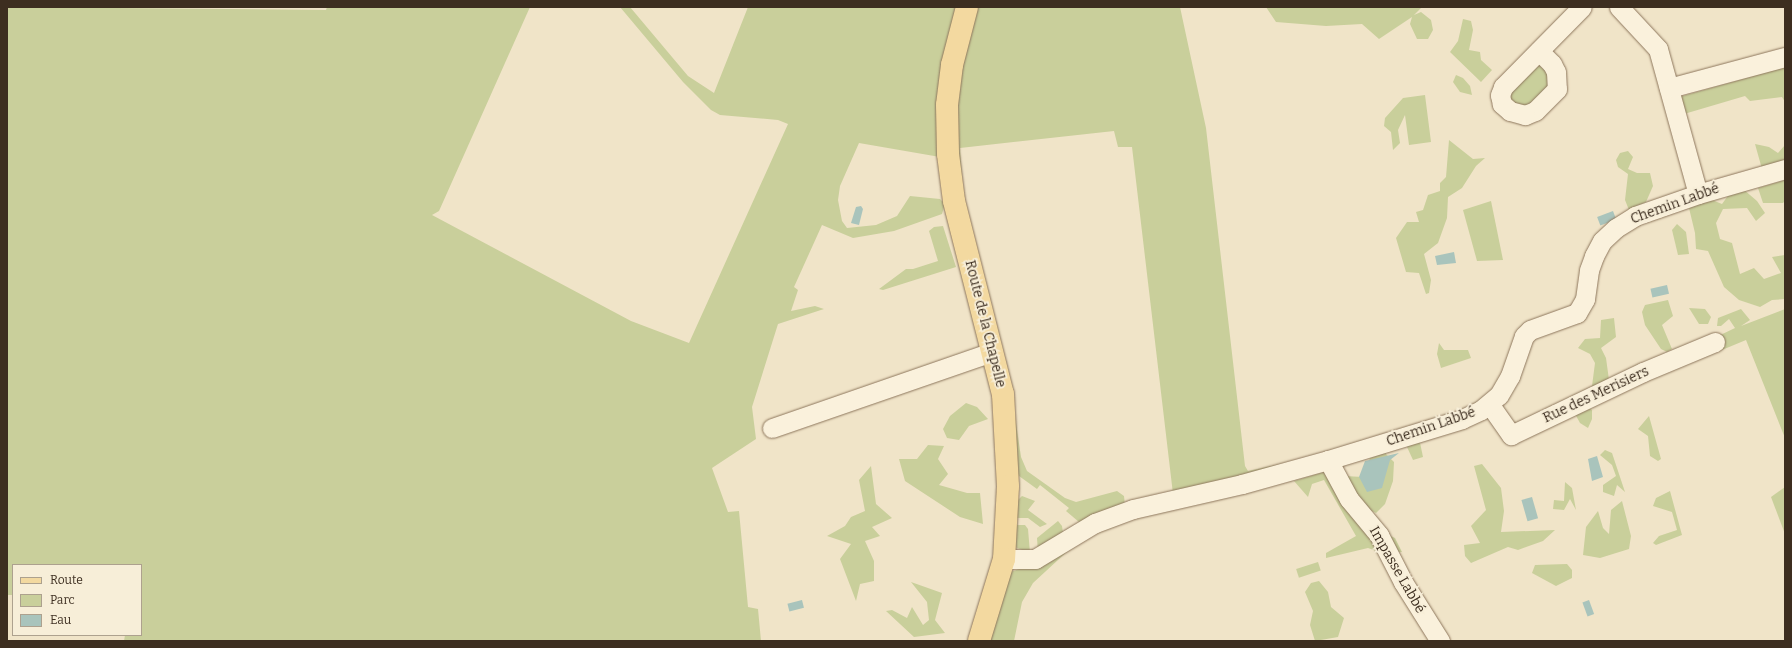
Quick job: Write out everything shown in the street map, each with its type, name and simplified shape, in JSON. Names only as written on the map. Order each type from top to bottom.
[{"type":"main road","name":"Route de la Chapelle","points":[[967,7],[952,65],[947,105],[948,154],[954,200],[1002,394],[1007,440],[1008,522],[1004,559],[979,641]]},
{"type":"street","points":[[1539,51],[1582,7]]},
{"type":"street","points":[[1619,7],[1658,49],[1698,194]]},
{"type":"street","points":[[1669,88],[1785,57]]},
{"type":"street","name":"Chemin Labbé","points":[[1004,559],[1035,559],[1095,523],[1133,509],[1242,484],[1328,460],[1462,419],[1490,405],[1510,376],[1524,336],[1530,330],[1577,313],[1585,299],[1592,260],[1602,241],[1616,228],[1635,216],[1698,194],[1785,169]]},
{"type":"street","name":"Rue des Merisiers","points":[[1490,405],[1511,435],[1643,372],[1715,342]]},
{"type":"street","points":[[772,428],[992,352]]},
{"type":"street","name":"Impasse Labbé","points":[[1328,460],[1349,499],[1379,535],[1403,582],[1440,641]]},
{"type":"green space","points":[[7,7],[326,10],[327,7],[530,7],[439,211],[432,215],[631,321],[689,343],[788,124],[778,120],[720,115],[711,110],[683,82],[620,7],[630,7],[688,76],[714,93],[748,7],[960,7],[940,157],[859,143],[840,186],[838,200],[842,221],[847,228],[876,225],[897,216],[910,196],[940,199],[945,204],[942,214],[894,231],[853,238],[822,225],[794,287],[798,290],[791,311],[815,306],[824,309],[778,324],[752,407],[756,439],[712,468],[728,512],[739,511],[748,607],[758,609],[761,641],[124,641],[125,636],[142,636],[142,564],[12,564],[12,595],[7,595]]},
{"type":"green space","points":[[974,7],[1180,7],[1206,128],[1245,466],[1248,471],[1348,449],[1173,494],[1132,147],[1118,147],[1114,131],[960,148],[963,192],[954,112]]},
{"type":"green space","points":[[1266,7],[1422,7],[1414,15],[1421,12],[1431,20],[1433,30],[1428,39],[1417,39],[1410,24],[1412,17],[1379,39],[1362,24],[1326,26],[1276,22]]},
{"type":"green space","points":[[1463,19],[1471,21],[1473,30],[1469,50],[1480,52],[1481,60],[1492,70],[1481,82],[1450,52],[1458,41]]},
{"type":"green space","points":[[1539,63],[1545,67],[1552,82],[1533,106],[1513,106],[1509,94]]},
{"type":"green space","points":[[1785,67],[1785,102],[1782,97],[1750,101],[1745,96],[1684,114],[1679,97]]},
{"type":"green space","points":[[1456,75],[1463,78],[1470,86],[1472,95],[1460,92],[1453,82]]},
{"type":"green space","points":[[1425,95],[1431,142],[1409,145],[1405,115],[1398,130],[1400,143],[1393,150],[1391,132],[1384,126],[1385,118],[1403,98]]},
{"type":"green space","points":[[1449,140],[1473,159],[1485,158],[1476,166],[1462,188],[1448,197],[1447,218],[1438,243],[1424,254],[1431,280],[1429,293],[1426,294],[1419,273],[1406,272],[1396,238],[1407,222],[1419,222],[1416,212],[1423,210],[1428,195],[1440,191],[1440,183],[1446,177]]},
{"type":"green space","points":[[1755,144],[1769,147],[1778,153],[1785,145],[1785,163],[1762,169]]},
{"type":"green space","points":[[1628,151],[1633,157],[1628,169],[1637,173],[1650,173],[1653,186],[1646,202],[1629,210],[1625,200],[1628,174],[1618,167],[1616,160],[1620,153]]},
{"type":"green space","points":[[1785,180],[1785,201],[1783,203],[1763,203],[1758,188]]},
{"type":"green space","points":[[1743,189],[1757,201],[1765,213],[1756,221],[1747,208],[1723,209],[1716,223],[1720,239],[1732,243],[1740,274],[1754,268],[1764,279],[1781,273],[1772,257],[1785,255],[1785,299],[1772,300],[1760,307],[1739,300],[1724,287],[1708,251],[1696,249],[1695,233],[1689,208],[1712,200],[1722,204],[1730,193]]},
{"type":"green space","points":[[1491,201],[1503,260],[1477,261],[1463,210]]},
{"type":"green space","points":[[1677,224],[1686,232],[1689,254],[1678,255],[1672,230]]},
{"type":"green space","points":[[943,226],[956,267],[883,290],[879,289],[906,269],[913,269],[938,261],[929,231],[934,227]]},
{"type":"green space","points":[[1668,300],[1673,316],[1662,325],[1672,349],[1667,352],[1661,349],[1645,325],[1642,312],[1645,305]]},
{"type":"green space","points":[[1689,308],[1705,309],[1711,317],[1708,324],[1699,324]]},
{"type":"green space","points":[[1741,309],[1750,320],[1741,326],[1785,309],[1785,438],[1746,340],[1705,357],[1712,347],[1712,339],[1735,328],[1729,319],[1721,326],[1717,326],[1718,318]]},
{"type":"green space","points":[[1614,318],[1616,337],[1601,348],[1606,358],[1609,380],[1598,388],[1592,386],[1595,363],[1590,354],[1578,348],[1585,339],[1600,338],[1601,320]]},
{"type":"green space","points":[[1439,343],[1444,350],[1468,350],[1471,358],[1441,368],[1437,354]]},
{"type":"green space","points":[[1011,389],[1021,457],[1027,471],[1065,498],[1076,502],[1117,491],[1124,496],[1125,506],[1079,522],[1066,511],[1069,508],[1040,485],[1037,489],[1019,476],[1015,469]]},
{"type":"green space","points":[[966,403],[977,407],[988,419],[969,426],[959,440],[947,438],[943,429],[950,416]]},
{"type":"green space","points":[[1588,407],[1592,410],[1592,419],[1588,428],[1580,423],[1574,412]]},
{"type":"green space","points":[[1649,416],[1661,459],[1658,461],[1650,456],[1648,436],[1638,429]]},
{"type":"green space","points":[[1419,438],[1423,457],[1413,460],[1407,447],[1408,441]]},
{"type":"green space","points":[[928,445],[944,446],[938,459],[948,474],[939,485],[967,493],[980,493],[983,524],[960,517],[905,481],[899,459],[917,459]]},
{"type":"green space","points":[[1605,450],[1612,453],[1625,492],[1617,485],[1614,496],[1603,492],[1603,485],[1616,476],[1612,465],[1600,455]]},
{"type":"green space","points":[[1385,453],[1394,462],[1393,481],[1385,504],[1376,513],[1362,506],[1367,525],[1395,538],[1402,552],[1379,552],[1368,548],[1326,558],[1326,553],[1356,536],[1324,480],[1312,484],[1308,497],[1294,481],[1327,471],[1344,476],[1363,477],[1370,458]]},
{"type":"green space","points":[[1482,464],[1501,488],[1504,511],[1501,532],[1555,530],[1543,541],[1518,550],[1508,547],[1471,563],[1465,556],[1464,545],[1480,543],[1471,526],[1486,510],[1474,466]]},
{"type":"green space","points":[[871,466],[876,504],[892,518],[872,527],[880,536],[865,541],[874,561],[874,581],[860,584],[856,601],[840,559],[851,544],[827,536],[845,526],[851,517],[865,511],[859,480]]},
{"type":"green space","points":[[1565,482],[1572,488],[1576,510],[1570,499],[1564,510],[1553,509],[1554,500],[1564,501]]},
{"type":"green space","points":[[1785,487],[1785,534],[1771,497]]},
{"type":"green space","points":[[1670,491],[1682,535],[1656,545],[1653,543],[1659,536],[1677,530],[1672,512],[1653,506],[1656,498]]},
{"type":"green space","points":[[1022,496],[1035,501],[1028,510],[1047,524],[1040,527],[1028,518],[1014,518],[1015,503]]},
{"type":"green space","points":[[1622,501],[1631,536],[1629,549],[1600,558],[1583,555],[1586,527],[1598,511],[1603,528],[1609,534],[1611,510]]},
{"type":"green space","points":[[1058,521],[1062,526],[1063,533],[1038,552],[1037,538]]},
{"type":"green space","points":[[1013,525],[1025,525],[1028,529],[1030,553],[1015,547]]},
{"type":"green space","points":[[1084,536],[1033,583],[1022,602],[1014,641],[989,641],[1010,572],[1035,564]]},
{"type":"green space","points":[[1318,562],[1321,571],[1299,578],[1296,569]]},
{"type":"green space","points":[[1567,564],[1572,570],[1572,578],[1556,586],[1532,573],[1535,565]]},
{"type":"green space","points":[[1319,581],[1328,592],[1331,607],[1344,618],[1338,637],[1315,641],[1310,625],[1313,611],[1305,592],[1311,583]]},
{"type":"green space","points":[[911,582],[942,593],[935,620],[945,633],[914,637],[886,611],[892,610],[907,618],[912,607],[923,625],[929,620],[927,602]]},
{"type":"water","points":[[861,206],[863,209],[859,225],[851,223],[856,207]]},
{"type":"water","points":[[1613,211],[1616,219],[1600,225],[1597,217]]},
{"type":"water","points":[[1454,252],[1456,263],[1437,265],[1435,256]]},
{"type":"water","points":[[1667,285],[1669,294],[1652,298],[1650,289]]},
{"type":"water","points":[[1399,453],[1390,460],[1382,488],[1367,492],[1359,477],[1365,461]]},
{"type":"water","points":[[1597,456],[1603,477],[1592,481],[1588,459]]},
{"type":"water","points":[[1532,497],[1538,518],[1527,521],[1521,500]]},
{"type":"water","points":[[802,600],[804,608],[789,611],[787,604]]},
{"type":"water","points":[[1589,600],[1594,614],[1588,616],[1582,602]]}]
